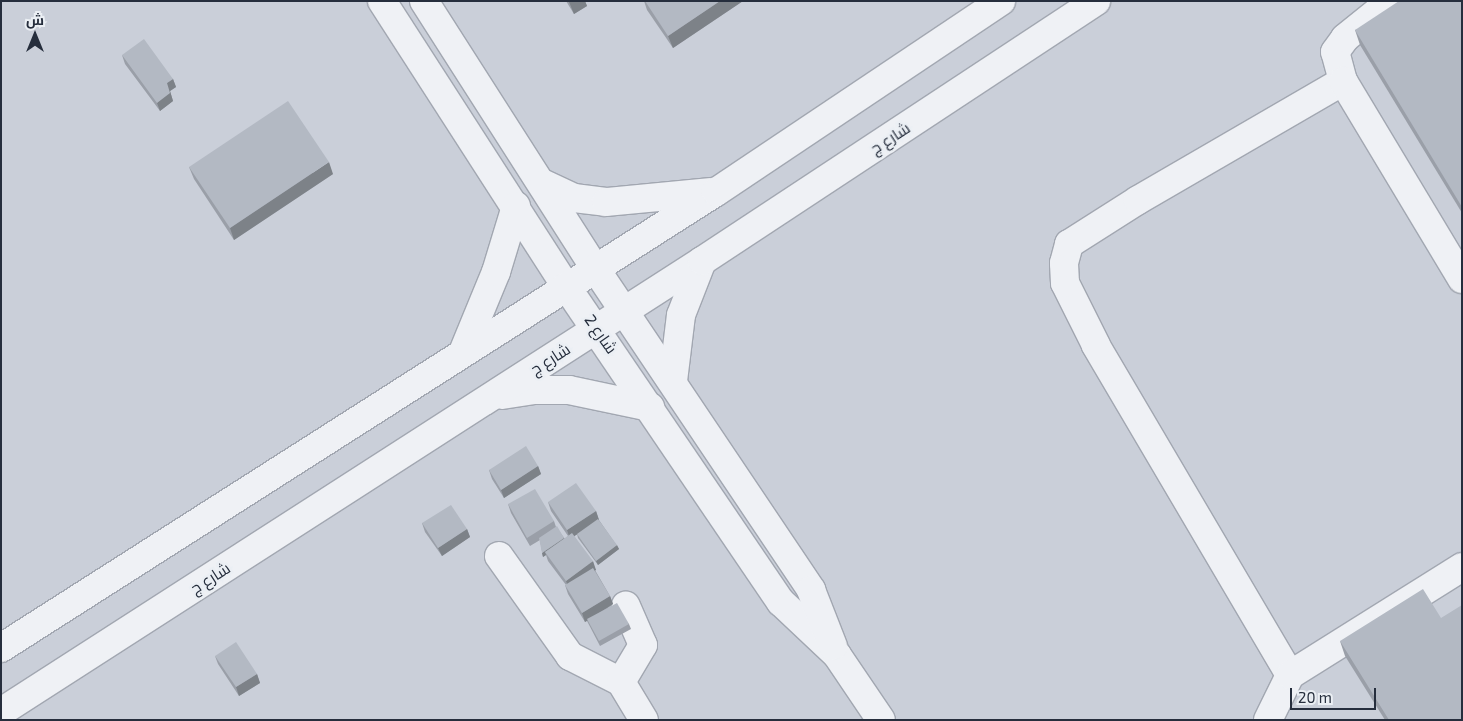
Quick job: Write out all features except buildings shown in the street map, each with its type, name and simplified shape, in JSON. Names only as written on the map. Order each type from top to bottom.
[{"type":"street","name":"شارع 2","points":[[382,1],[566,286],[781,602],[837,655]]},
{"type":"street","name":"شارع 2","points":[[424,1],[544,184],[595,268],[626,310],[811,590],[837,655],[879,719]]},
{"type":"street","points":[[1,648],[716,192],[1001,1]]},
{"type":"street","name":"شارع ج","points":[[1,712],[702,261],[1096,1]]},
{"type":"street","points":[[1391,1],[1345,38],[1335,52],[1343,81],[1462,279]]},
{"type":"street","points":[[1290,674],[1096,345],[1065,283],[1064,263],[1069,244],[1138,200],[1343,81]]},
{"type":"street","points":[[544,184],[574,198],[606,202],[716,192]]},
{"type":"street","points":[[463,352],[496,272],[516,206]]},
{"type":"street","points":[[673,381],[681,315],[702,261]]},
{"type":"street","points":[[493,396],[535,390],[569,390],[650,407]]},
{"type":"street","points":[[499,556],[570,656],[621,682],[644,720]]},
{"type":"street","points":[[1268,720],[1290,674],[1462,567]]},
{"type":"street","points":[[621,682],[643,645],[626,606]]},
{"type":"shaded area","points":[[1,1],[1462,1],[1462,720],[1,720]]}]
